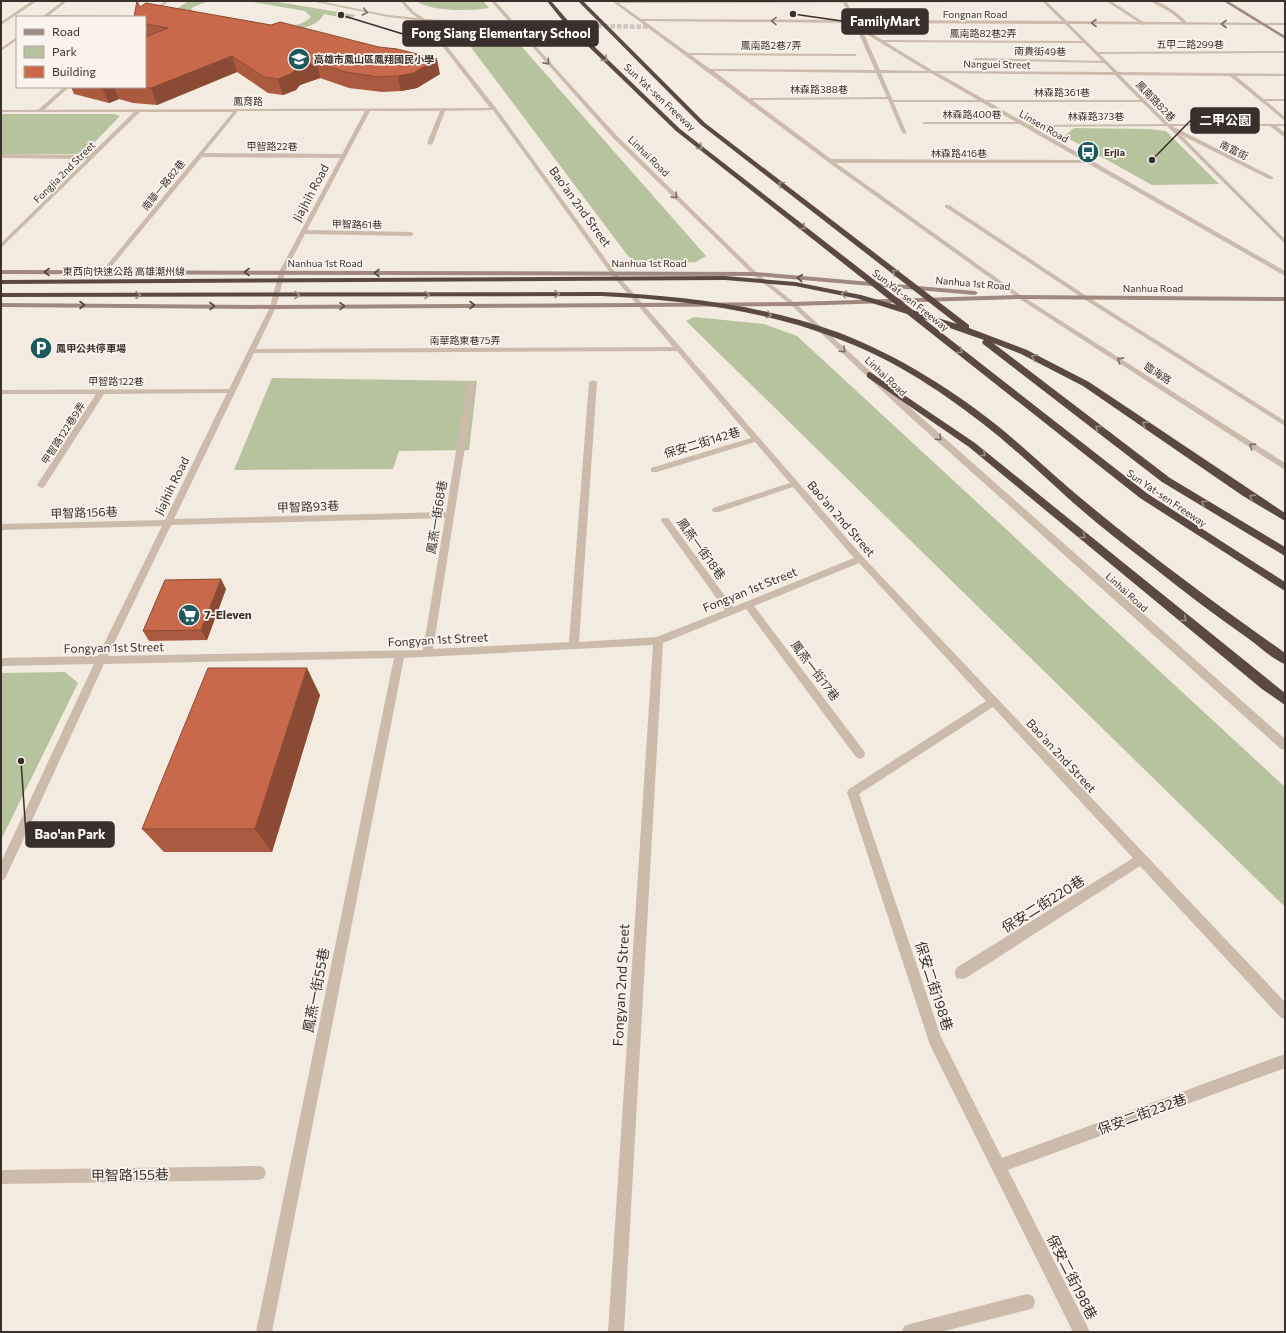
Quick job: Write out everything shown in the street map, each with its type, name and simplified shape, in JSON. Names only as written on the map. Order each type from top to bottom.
[{"type":"highway","name":"Sun Yat-sen Freeway","points":[[548,1],[568,24],[678,130],[1144,496],[1285,587]]},
{"type":"highway","name":"Sun Yat-sen Freeway","points":[[580,1],[703,124],[1166,480],[1285,552]]},
{"type":"highway","name":"東西向快速公路 高雄潮州線","points":[[1,282],[725,278],[795,284],[861,298],[955,326],[1024,352],[1052,365],[1086,384],[1247,494],[1285,518]]},
{"type":"highway","points":[[1,296],[648,295],[732,306],[788,320],[836,335],[892,362],[933,385],[985,421],[1102,521],[1202,600],[1285,659]]},
{"type":"highway","points":[[870,376],[972,445],[1285,700]]},
{"type":"main road","points":[[1225,1],[1285,38]]},
{"type":"main road","name":"Nanhua 1st Road","points":[[1,272],[755,274],[1020,297]]},
{"type":"main road","name":"Nanhua 1st Road","points":[[1,305],[272,307],[793,304],[1020,297]]},
{"type":"main road","name":"Nanhua Road","points":[[1020,297],[1285,298]]},
{"type":"street","points":[[1,24],[35,1]]},
{"type":"street","points":[[45,16],[65,1]]},
{"type":"street","points":[[146,18],[166,1]]},
{"type":"street","points":[[313,1],[388,16],[508,20]]},
{"type":"street","name":"Bao'an 2nd Street","points":[[402,1],[409,12],[426,17],[613,273],[639,305],[679,349],[860,559],[1285,1012]]},
{"type":"street","name":"Linhai Road","points":[[493,1],[508,20],[615,137],[755,274],[793,304],[870,376],[1285,746]]},
{"type":"street","points":[[1108,1],[1144,24]]},
{"type":"street","points":[[1152,1],[1170,11],[1187,24]]},
{"type":"street","points":[[615,2],[1044,2]]},
{"type":"street","name":"臨海路","points":[[615,2],[688,54],[830,162],[1020,297],[1285,467]]},
{"type":"street","points":[[844,2],[858,28],[905,133]]},
{"type":"street","name":"鳳南路82巷","points":[[1044,2],[1285,242]]},
{"type":"street","points":[[358,4],[380,9]]},
{"type":"street","name":"Fongnan Road","points":[[642,20],[1285,24]]},
{"type":"street","points":[[650,26],[657,27]]},
{"type":"street","points":[[851,28],[866,28]]},
{"type":"street","name":"Linsen Road","points":[[858,28],[981,101],[1285,274]]},
{"type":"street","points":[[1062,29],[1079,29]]},
{"type":"street","points":[[1141,29],[1148,30]]},
{"type":"street","points":[[1264,30],[1285,30]]},
{"type":"street","points":[[1,50],[16,39]]},
{"type":"street","name":"鳳南路82巷2弄","points":[[881,42],[1084,42]]},
{"type":"street","name":"五甲二路299巷","points":[[1096,53],[1285,52]]},
{"type":"street","name":"鳳南路2巷7弄","points":[[688,54],[855,55]]},
{"type":"street","name":"南貴街49巷","points":[[975,59],[1104,62]]},
{"type":"street","name":"Nanguei Street","points":[[709,70],[1285,75]]},
{"type":"street","points":[[1232,75],[1285,120]]},
{"type":"street","points":[[40,111],[66,88]]},
{"type":"street","name":"林森路388巷","points":[[748,99],[890,99],[981,101]]},
{"type":"street","points":[[1261,100],[1285,100]]},
{"type":"street","name":"林森路361巷","points":[[981,101],[1143,101]]},
{"type":"street","points":[[430,143],[443,109]]},
{"type":"street","name":"鳳育路","points":[[1,111],[494,109]]},
{"type":"street","name":"Fongjia 2nd Street","points":[[1,246],[139,110]]},
{"type":"street","name":"南華一路82巷","points":[[104,272],[237,110]]},
{"type":"street","name":"Jiajhih Road","points":[[1,875],[100,662],[272,307],[282,272],[368,110]]},
{"type":"street","name":"林森路400巷","points":[[924,124],[1023,124]]},
{"type":"street","name":"林森路373巷","points":[[1023,124],[1166,125]]},
{"type":"street","name":"南富街","points":[[1166,125],[1285,125]]},
{"type":"street","name":"南富街","points":[[1166,125],[1271,178]]},
{"type":"street","points":[[1272,125],[1285,136]]},
{"type":"street","name":"甲智路22巷","points":[[200,155],[344,156]]},
{"type":"street","points":[[2,157],[91,157]]},
{"type":"street","name":"林森路416巷","points":[[830,162],[1088,162]]},
{"type":"street","points":[[947,206],[1086,298],[1285,424]]},
{"type":"street","name":"甲智路61巷","points":[[303,232],[411,234]]},
{"type":"street","name":"南華路東巷75弄","points":[[251,351],[679,349]]},
{"type":"street","points":[[574,646],[593,382]]},
{"type":"street","name":"鳳燕一街68巷","points":[[427,654],[471,384]]},
{"type":"street","name":"甲智路122巷","points":[[1,392],[232,391]]},
{"type":"street","name":"甲智路122巷9弄","points":[[41,485],[101,392]]},
{"type":"street","name":"保安二街142巷","points":[[654,470],[757,439]]},
{"type":"street","points":[[716,510],[795,484]]},
{"type":"street","name":"甲智路93巷","points":[[167,523],[450,515]]},
{"type":"street","name":"鳳燕一街18巷","points":[[665,520],[731,611]]},
{"type":"street","name":"甲智路156巷","points":[[1,527],[167,523]]},
{"type":"street","name":"Fongyan 1st Street","points":[[1,662],[100,662],[400,655],[658,641],[860,559]]},
{"type":"street","name":"鳳燕一街17巷","points":[[748,604],[860,754]]},
{"type":"street","name":"Fongyan 2nd Street","points":[[616,1332],[658,641]]},
{"type":"street","name":"鳳燕一街55巷","points":[[264,1332],[400,655]]},
{"type":"street","name":"保安二街198巷","points":[[994,702],[853,792],[935,1040],[1082,1332]]},
{"type":"street","name":"保安二街220巷","points":[[961,974],[1141,859]]},
{"type":"street","name":"保安二街232巷","points":[[998,1167],[1285,1061]]},
{"type":"street","name":"甲智路155巷","points":[[1,1176],[259,1173]]},
{"type":"street","points":[[910,1332],[1027,1302]]},
{"type":"green space","points":[[189,1],[209,1],[191,9],[198,14],[240,23],[274,27],[302,23],[311,17],[305,11],[247,1],[272,1],[356,15],[349,19],[324,14],[315,23],[299,29],[258,29],[182,16],[175,13],[179,7]]},
{"type":"green space","points":[[417,1],[483,1],[489,8],[473,10],[441,9],[423,5]]},
{"type":"green space","points":[[497,28],[508,31],[706,256],[696,262],[659,264],[637,262],[628,256],[458,30]]},
{"type":"green space","points":[[1,114],[114,114],[120,116],[83,154],[1,154]]},
{"type":"green space","points":[[1074,128],[1149,129],[1166,131],[1219,184],[1152,185],[1064,136]]},
{"type":"green space","points":[[694,317],[764,324],[797,336],[1285,787],[1285,907],[686,321]]},
{"type":"green space","points":[[272,378],[477,381],[469,450],[399,451],[393,469],[234,470]]},
{"type":"green space","points":[[65,672],[78,683],[1,840],[1,673]]},
{"type":"building","points":[[137,1],[140,7],[146,3],[271,25],[280,22],[379,47],[397,49],[437,59],[414,73],[379,77],[345,72],[317,62],[296,69],[291,74],[278,79],[264,77],[232,56],[151,88],[146,88],[146,37],[168,28],[146,24],[146,16],[134,16]]},
{"type":"building","name":"7-Eleven","points":[[221,579],[201,630],[143,631],[165,580]]},
{"type":"building","points":[[208,668],[307,668],[255,829],[142,829]]},
{"type":"tunnel","points":[[513,24],[650,27]]},
{"type":"place","name":"FamilyMart","points":[[793,14]]},
{"type":"place","name":"Fong Siang Elementary School","points":[[341,15]]},
{"type":"place","name":"高雄市鳳山區鳳翔國民小學","points":[[299,59]]},
{"type":"place","name":"Erjia","points":[[1088,152]]},
{"type":"place","name":"二甲公園","points":[[1152,160]]},
{"type":"place","name":"鳳甲公共停車場","points":[[41,348]]},
{"type":"place","name":"7-Eleven","points":[[189,615]]},
{"type":"place","name":"Bao'an Park","points":[[21,761]]}]
